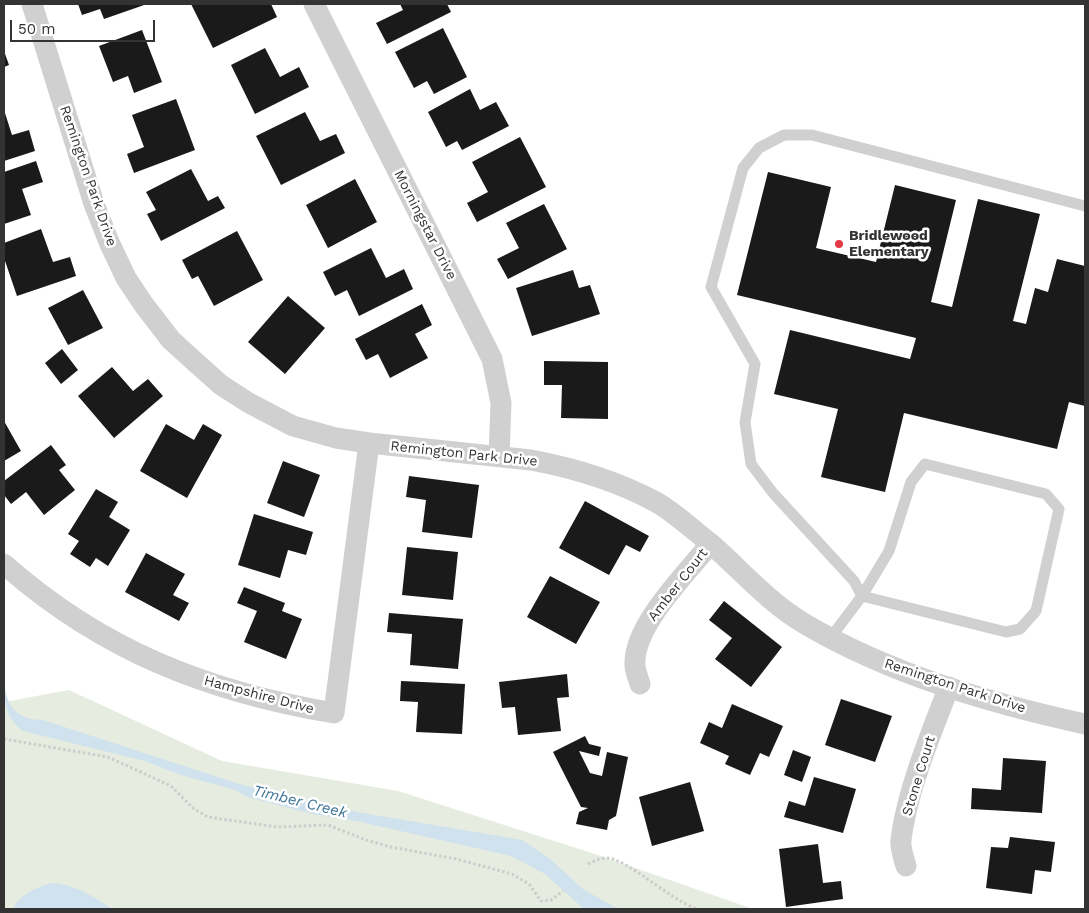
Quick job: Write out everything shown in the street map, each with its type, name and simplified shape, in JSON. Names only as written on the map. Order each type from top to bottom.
[{"type":"street","name":"Remington Park Drive","points":[[32,4],[94,204],[126,278],[171,340],[222,385],[249,403],[293,426],[336,438],[499,456],[561,466],[608,481],[657,503],[710,544],[780,607],[861,654],[949,687],[1049,716],[1085,724]]},
{"type":"street","name":"Morningstar Drive","points":[[314,4],[492,360],[501,403],[499,456]]},
{"type":"street","name":"Hampshire Drive","points":[[4,564],[67,614],[116,644],[170,669],[285,705],[334,714],[369,443]]},
{"type":"street","name":"Amber Court","points":[[640,684],[634,663],[638,641],[648,621],[710,544]]},
{"type":"street","name":"Stone Court","points":[[906,866],[901,842],[910,800],[929,738],[949,687]]},
{"type":"lane","points":[[832,637],[862,596],[889,551],[910,482],[925,464],[1046,494],[1059,509],[1036,611],[1020,630],[1006,632],[862,596],[854,582],[773,493],[750,464],[745,422],[755,364],[711,287],[743,168],[759,148],[784,135],[812,135],[1085,206]]},
{"type":"path","points":[[4,739],[108,758],[171,786],[194,809],[208,817],[277,827],[328,825],[366,840],[392,847],[456,859],[512,874],[529,884],[541,901],[551,900],[563,891]]},
{"type":"path","points":[[588,864],[606,858],[614,860],[635,871],[674,899],[697,909]]},
{"type":"shaded area","points":[[69,690],[222,761],[398,791],[598,855],[753,909],[4,909],[4,702]]},
{"type":"water","name":"Timber Creek","points":[[4,683],[11,705],[15,711],[26,718],[43,720],[236,783],[363,813],[522,840],[549,858],[584,890],[615,907],[623,909],[584,909],[545,874],[511,856],[356,821],[312,814],[247,797],[235,790],[181,775],[145,761],[23,731],[13,721],[7,710]]},
{"type":"water","points":[[51,883],[76,888],[113,909],[13,909],[20,899],[34,889]]},
{"type":"building","points":[[78,4],[147,4],[104,19],[100,9],[82,15]]},
{"type":"building","points":[[191,4],[271,4],[277,17],[213,48]]},
{"type":"building","points":[[400,4],[447,4],[451,12],[387,44],[376,23],[403,10]]},
{"type":"building","points":[[443,28],[467,77],[434,94],[427,81],[414,88],[395,52]]},
{"type":"building","points":[[142,30],[162,82],[134,93],[128,76],[113,82],[99,46]]},
{"type":"building","points":[[265,48],[280,77],[299,67],[309,87],[255,114],[231,65]]},
{"type":"building","points":[[4,51],[9,65],[4,67]]},
{"type":"building","points":[[470,89],[480,110],[496,102],[509,126],[462,150],[457,141],[446,147],[428,112]]},
{"type":"building","points":[[176,99],[195,150],[134,173],[127,154],[144,147],[132,115]]},
{"type":"building","points":[[4,110],[12,135],[29,130],[35,151],[4,161]]},
{"type":"building","points":[[305,112],[320,141],[336,134],[345,153],[281,185],[256,136]]},
{"type":"building","points":[[520,137],[546,187],[477,222],[467,203],[488,192],[472,162]]},
{"type":"building","points":[[36,161],[43,182],[22,189],[31,215],[4,224],[4,172]]},
{"type":"building","points":[[191,169],[208,201],[218,196],[225,208],[161,241],[147,214],[156,210],[146,192]]},
{"type":"building","points":[[768,172],[831,187],[816,248],[876,262],[895,185],[956,200],[931,302],[952,307],[978,199],[1040,214],[1013,321],[1026,324],[1035,288],[1048,292],[1057,259],[1085,266],[1085,406],[1069,402],[1057,449],[904,413],[885,492],[821,477],[838,409],[774,394],[790,330],[910,359],[916,338],[737,295]]},
{"type":"building","points":[[355,179],[377,222],[328,248],[306,205]]},
{"type":"building","points":[[544,204],[567,249],[508,279],[497,259],[519,248],[506,223]]},
{"type":"building","points":[[41,229],[53,262],[70,257],[76,276],[17,296],[4,258],[4,243]]},
{"type":"building","points":[[237,231],[263,280],[214,306],[198,276],[192,279],[182,260]]},
{"type":"building","points":[[371,248],[386,278],[404,269],[413,289],[359,316],[347,290],[335,296],[323,272]]},
{"type":"building","points":[[573,270],[579,288],[590,285],[600,314],[532,336],[516,288]]},
{"type":"building","points":[[83,290],[103,328],[68,345],[48,308]]},
{"type":"building","points":[[288,296],[325,328],[285,374],[248,342]]},
{"type":"building","points":[[422,304],[432,325],[415,334],[428,358],[390,378],[378,354],[366,360],[355,339]]},
{"type":"building","points":[[62,349],[78,370],[61,384],[45,363]]},
{"type":"building","points":[[544,361],[608,362],[608,419],[561,418],[562,385],[544,385]]},
{"type":"building","points":[[112,367],[133,391],[148,379],[163,396],[114,438],[78,396]]},
{"type":"building","points":[[4,421],[21,451],[4,461]]},
{"type":"building","points":[[166,424],[194,440],[203,424],[222,435],[187,498],[140,471]]},
{"type":"building","points":[[51,445],[66,465],[59,470],[75,490],[44,515],[26,492],[11,504],[4,495],[4,481]]},
{"type":"building","points":[[283,461],[320,475],[304,517],[267,503]]},
{"type":"building","points":[[409,476],[479,485],[472,538],[422,532],[426,500],[406,497]]},
{"type":"building","points":[[96,489],[118,502],[109,517],[130,530],[108,566],[96,558],[90,567],[70,554],[79,541],[68,534]]},
{"type":"building","points":[[585,501],[649,536],[640,552],[626,545],[609,575],[559,548]]},
{"type":"building","points":[[254,514],[313,532],[306,555],[288,550],[280,578],[238,565]]},
{"type":"building","points":[[407,547],[458,552],[453,600],[402,595]]},
{"type":"building","points":[[146,553],[185,574],[173,595],[189,603],[179,621],[125,592]]},
{"type":"building","points":[[550,576],[600,602],[576,644],[527,617]]},
{"type":"building","points":[[244,587],[285,603],[282,611],[302,619],[286,659],[244,642],[257,611],[237,603]]},
{"type":"building","points":[[724,601],[782,647],[751,687],[715,659],[732,638],[709,620]]},
{"type":"building","points":[[389,613],[463,619],[458,669],[410,665],[412,634],[387,632]]},
{"type":"building","points":[[567,674],[569,697],[557,698],[561,731],[518,735],[515,707],[502,708],[499,682]]},
{"type":"building","points":[[401,681],[465,684],[462,734],[416,732],[418,702],[400,701]]},
{"type":"building","points":[[841,699],[892,716],[875,762],[825,745]]},
{"type":"building","points":[[732,704],[783,726],[769,757],[760,753],[750,775],[725,764],[729,756],[700,743],[709,722],[722,728]]},
{"type":"building","points":[[585,736],[589,744],[601,747],[599,756],[579,751],[590,773],[602,776],[607,752],[628,757],[616,816],[609,820],[607,830],[576,824],[579,812],[588,808],[581,807],[553,752]]},
{"type":"building","points":[[793,750],[811,757],[802,782],[784,775]]},
{"type":"building","points":[[1003,758],[1046,761],[1042,813],[971,809],[972,788],[1001,790]]},
{"type":"building","points":[[814,777],[856,789],[843,833],[784,817],[789,801],[805,806]]},
{"type":"building","points":[[690,782],[704,831],[652,846],[639,797]]},
{"type":"building","points":[[1010,837],[1055,842],[1051,872],[1035,870],[1032,894],[986,888],[991,847],[1008,848]]},
{"type":"building","points":[[818,844],[823,883],[841,881],[843,899],[786,907],[779,849]]},
{"type":"place","name":"Bridlewood Elementary","points":[[839,244]]}]
